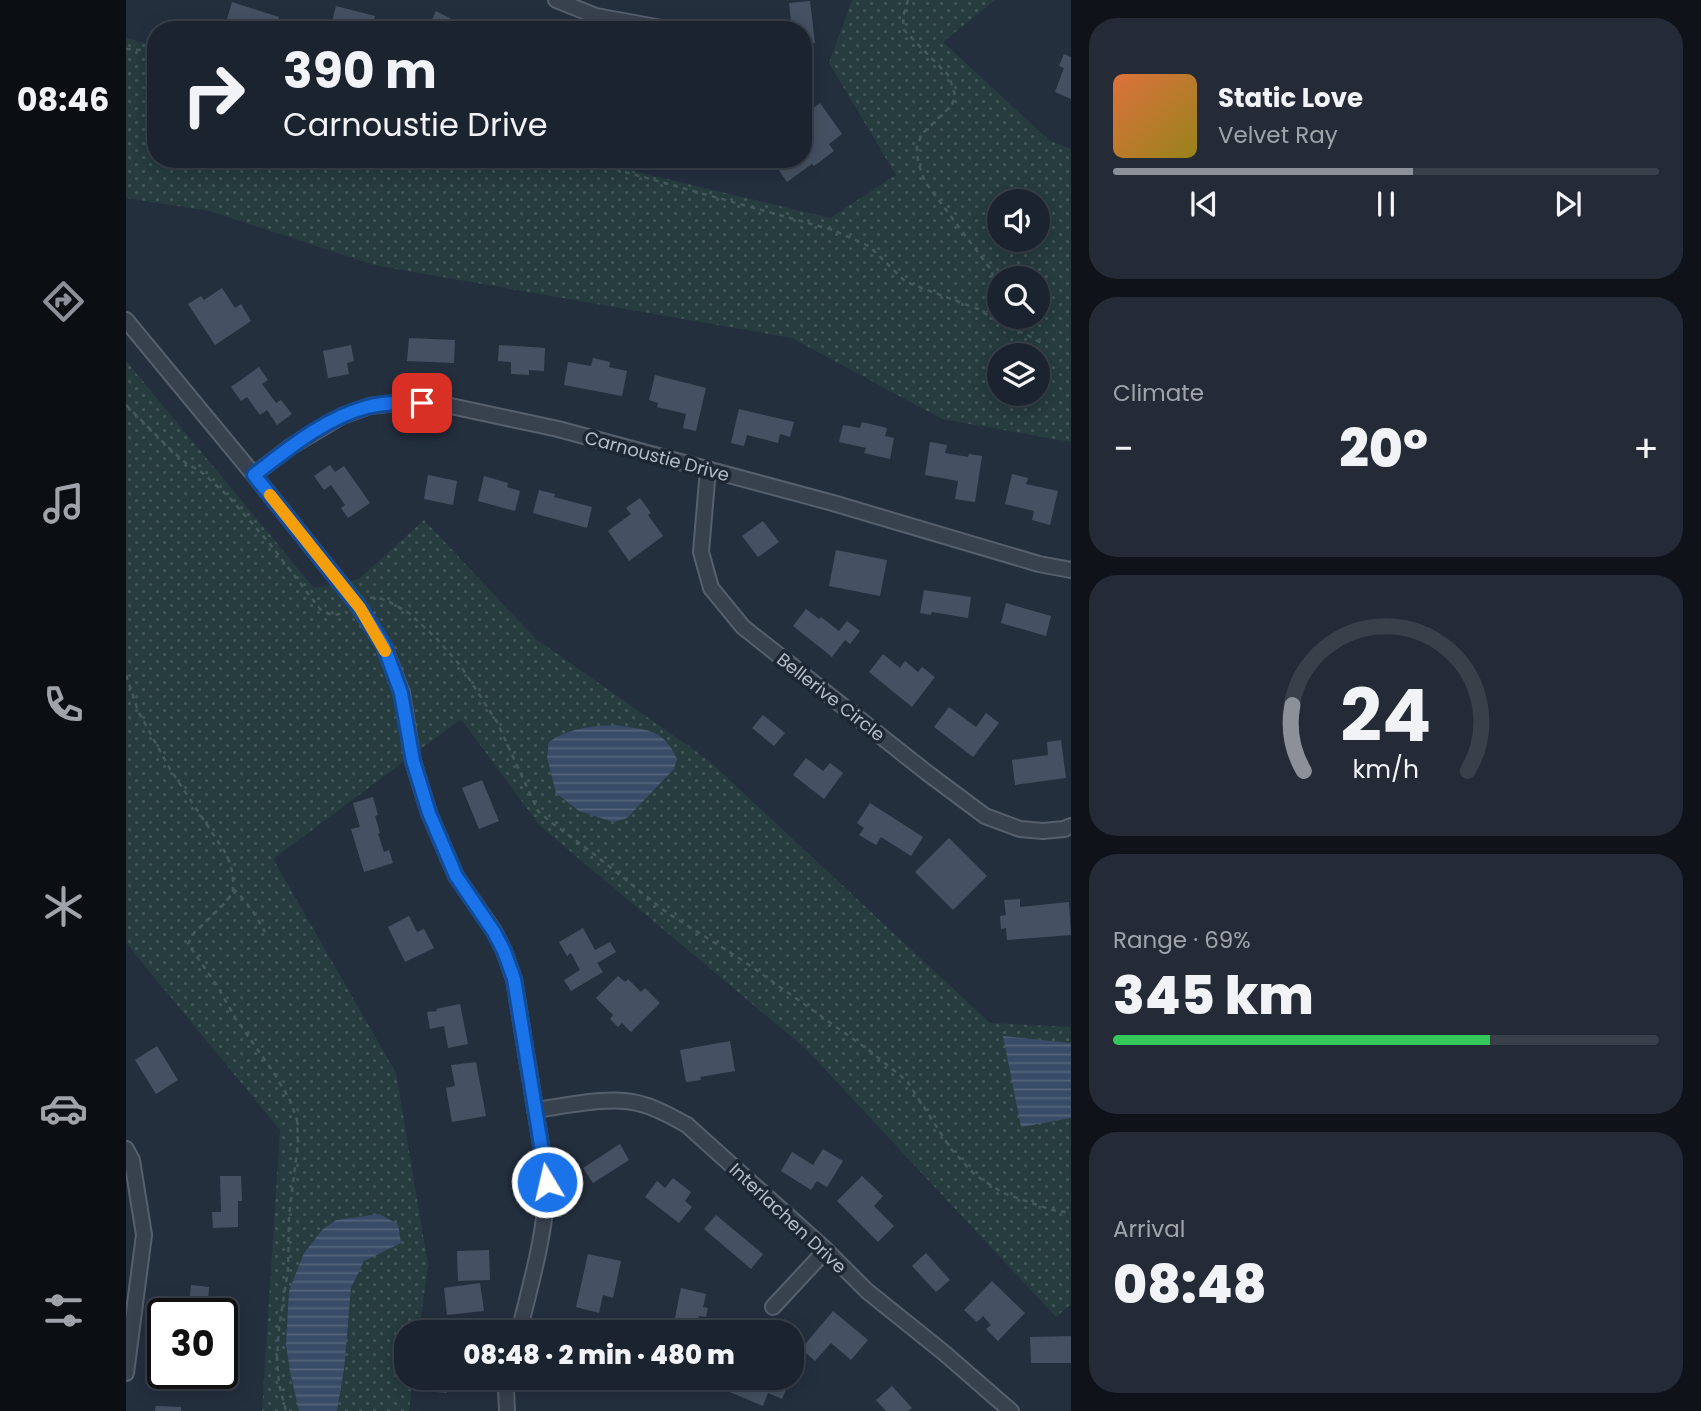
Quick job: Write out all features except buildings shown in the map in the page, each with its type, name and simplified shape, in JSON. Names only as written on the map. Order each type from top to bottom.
[{"type":"street","points":[[556,0],[596,16],[624,21]]},
{"type":"street","points":[[126,320],[357,604],[384,646],[401,693],[413,761],[429,813],[456,876],[494,932],[514,979],[547,1182],[543,1233],[522,1320]]},
{"type":"street","name":"Carnoustie Drive","points":[[254,475],[290,447],[342,415],[369,406],[398,403],[446,405],[558,429],[833,503],[1039,564],[1071,570]]},
{"type":"street","name":"Bellerive Circle","points":[[708,469],[701,552],[711,588],[743,628],[985,816],[1020,829],[1043,831],[1071,826]]},
{"type":"street","name":"Interlachen Drive","points":[[535,1110],[599,1102],[638,1102],[687,1125],[826,1250],[867,1291],[1011,1411]]},
{"type":"street","points":[[126,1149],[132,1160],[144,1235],[126,1373]]},
{"type":"street","points":[[773,1307],[826,1250]]},
{"type":"street","points":[[506,1390],[507,1411]]},
{"type":"path","points":[[908,0],[903,17],[904,30],[949,76],[955,95],[952,105],[922,134],[917,147],[918,162],[925,182],[992,271],[994,287],[986,313]]},
{"type":"path","points":[[126,49],[147,52]]},
{"type":"path","points":[[614,168],[833,230],[869,246],[906,282],[978,309],[1041,343]]},
{"type":"path","points":[[126,405],[172,451],[199,470],[228,496],[270,544],[320,610],[334,615],[342,614],[368,598],[376,597],[409,613],[437,639],[460,665],[497,722],[538,811],[552,824],[666,912],[745,962],[870,1051],[907,1081],[951,1149],[975,1175],[1003,1193],[1052,1210],[1071,1213]]},
{"type":"path","points":[[126,675],[138,711],[170,769],[227,855],[233,874],[233,893],[194,933],[188,944],[272,1070],[290,1100],[297,1120],[298,1143],[289,1216],[288,1270],[277,1359],[279,1384],[286,1411]]},
{"type":"path","points":[[233,889],[254,912],[265,932]]},
{"type":"green space","points":[[852,0],[995,0],[943,42],[1050,141],[1071,149],[1071,442],[942,419],[792,338],[374,265],[210,211],[126,198],[126,38],[147,44],[147,168],[622,168],[830,218],[896,175],[829,63]]},
{"type":"green space","points":[[126,361],[314,588],[359,579],[424,520],[536,639],[707,759],[990,1023],[1071,1027],[1071,1304],[1056,1317],[806,1049],[540,826],[461,719],[273,859],[396,1073],[428,1265],[421,1320],[394,1320],[394,1390],[411,1390],[409,1411],[262,1411],[280,1130],[126,943]]},
{"type":"water","points":[[616,725],[652,732],[666,741],[677,759],[674,769],[627,818],[613,822],[579,811],[556,793],[547,757],[549,742],[565,734],[589,727]]},
{"type":"water","points":[[1003,1036],[1071,1043],[1071,1118],[1021,1127]]},
{"type":"water","points":[[379,1214],[398,1224],[401,1243],[364,1261],[351,1288],[344,1369],[337,1411],[299,1411],[286,1345],[289,1291],[304,1253],[323,1229],[336,1220]]},
{"type":"slow traffic","points":[[270,495],[360,608],[385,651]]},
{"type":"route","points":[[422,403],[369,406],[342,415],[290,447],[254,475],[360,608],[384,646],[401,693],[413,761],[429,813],[456,876],[494,932],[514,979],[547,1182]]}]
